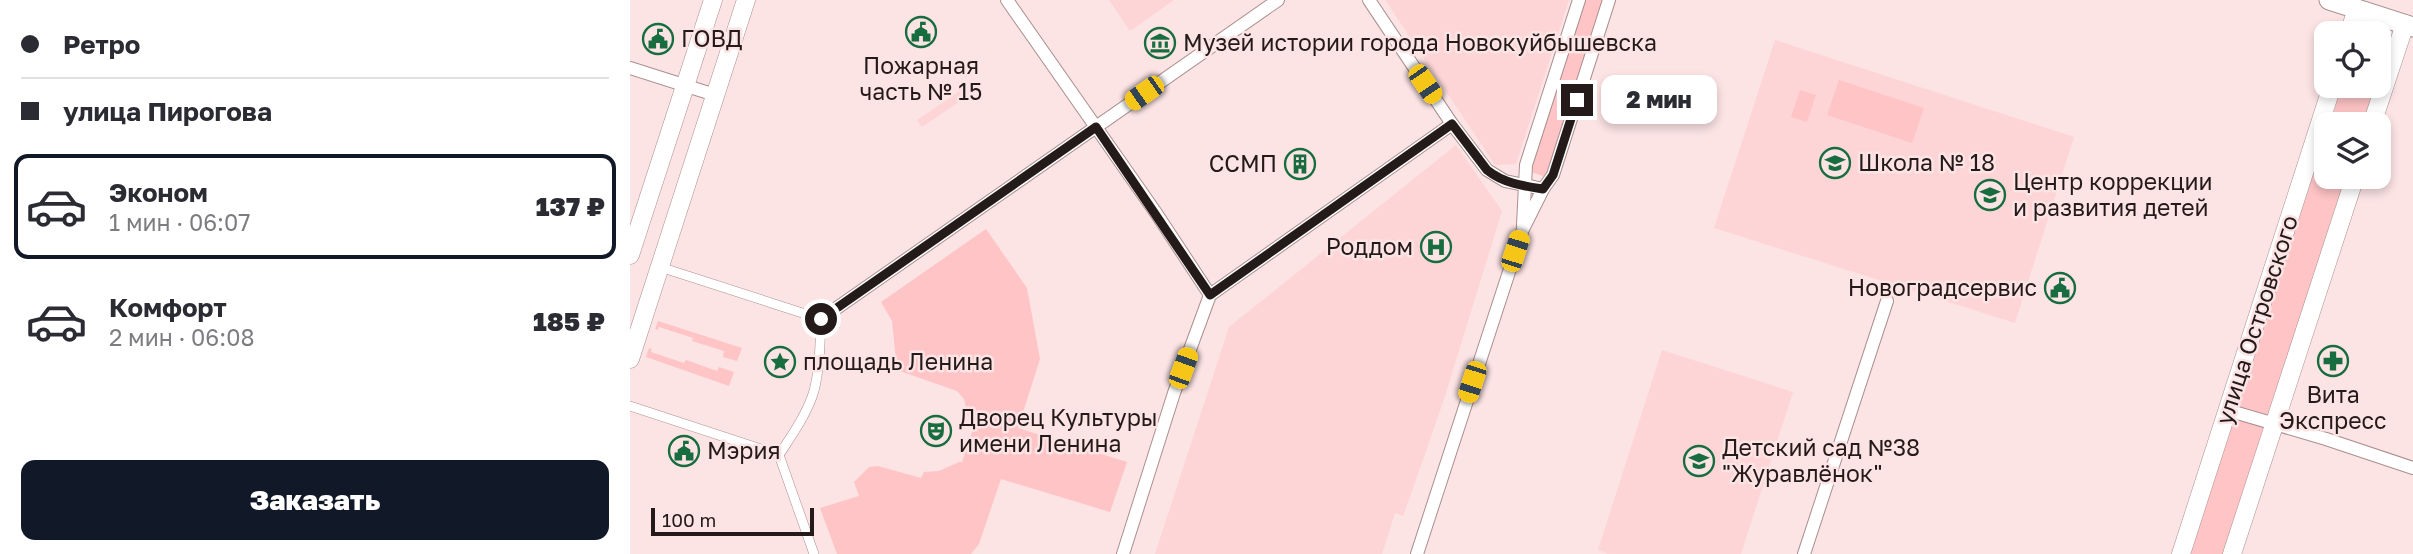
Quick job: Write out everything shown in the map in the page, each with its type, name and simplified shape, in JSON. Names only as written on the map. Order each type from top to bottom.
[{"type":"main road","points":[[630,255],[713,0]]},
{"type":"main road","points":[[630,359],[746,0]]},
{"type":"main road","points":[[2329,0],[2358,4],[2409,26],[2377,112]]},
{"type":"main road","points":[[2353,21],[2358,4]]},
{"type":"main road","name":"улица Островского","points":[[2181,554],[2328,98]]},
{"type":"main road","points":[[2232,554],[2351,189]]},
{"type":"main road","points":[[630,316],[639,309],[660,267]]},
{"type":"street","points":[[1007,0],[1210,295]]},
{"type":"street","points":[[821,319],[1278,0]]},
{"type":"street","points":[[1369,0],[1452,124],[1487,170],[1505,181],[1543,189]]},
{"type":"street","points":[[1522,229],[1527,165],[1579,0]]},
{"type":"street","points":[[1417,554],[1522,229],[1553,175],[1609,0]]},
{"type":"street","points":[[630,68],[715,95]]},
{"type":"street","points":[[1123,554],[1174,393],[1210,295],[1452,124]]},
{"type":"street","points":[[660,267],[821,319]]},
{"type":"street","points":[[1804,554],[1887,301]]},
{"type":"street","points":[[779,455],[800,422],[813,392],[820,359],[821,319]]},
{"type":"street","points":[[630,406],[779,455]]},
{"type":"street","points":[[2227,410],[2413,468]]},
{"type":"street","points":[[779,455],[814,554]]},
{"type":"shaded area","points":[[1109,0],[1174,0],[1130,31]]},
{"type":"shaded area","points":[[1385,0],[1569,0],[1516,164],[1495,165]]},
{"type":"shaded area","points":[[1585,0],[1604,0],[1549,178],[1531,172]]},
{"type":"shaded area","name":"Школа № 18","points":[[1775,40],[2074,137],[2015,323],[1714,228]]},
{"type":"shaded area","points":[[1839,80],[1924,108],[1912,143],[1827,115]]},
{"type":"shaded area","points":[[963,89],[968,96],[922,127],[917,120]]},
{"type":"shaded area","points":[[1800,90],[1816,95],[1807,122],[1791,117]]},
{"type":"shaded area","points":[[2338,98],[2372,98],[2367,112],[2334,112]]},
{"type":"shaded area","points":[[1456,145],[1502,211],[1423,460],[1403,516],[1395,513],[1382,554],[1155,554],[1229,327]]},
{"type":"shaded area","points":[[2314,172],[2314,189],[2342,189],[2268,418],[2236,409]]},
{"type":"shaded area","points":[[986,229],[1027,288],[1040,359],[1018,428],[1127,462],[1110,512],[1001,479],[979,544],[971,554],[837,554],[820,508],[859,496],[854,482],[869,467],[878,466],[921,478],[924,472],[939,471],[962,462],[976,421],[968,417],[964,399],[957,391],[897,370],[892,321],[881,302]]},
{"type":"shaded area","points":[[658,321],[742,348],[737,361],[723,357],[724,351],[692,341],[693,338],[659,327],[658,330],[655,329]]},
{"type":"shaded area","points":[[649,348],[652,349],[651,352],[684,363],[686,360],[717,371],[719,367],[734,372],[729,386],[646,357]]},
{"type":"shaded area","name":"Детский сад №38 \"Журавлёнок\"","points":[[1662,350],[1793,392],[1741,554],[1609,554],[1598,550]]},
{"type":"shaded area","points":[[2234,414],[2266,422],[2223,554],[2188,554]]},
{"type":"place","name":"Пожарная часть № 15","points":[[921,32]]},
{"type":"place","name":"ГОВД","points":[[658,39]]},
{"type":"place","name":"Музей истории города Новокуйбышевска","points":[[1160,43]]},
{"type":"place","name":"Школа № 18","points":[[1835,163]]},
{"type":"place","name":"ССМП","points":[[1300,164]]},
{"type":"place","name":"Центр коррекции и развития детей","points":[[1990,195]]},
{"type":"place","name":"Роддом","points":[[1436,247]]},
{"type":"place","name":"Новоградсервис","points":[[2060,288]]},
{"type":"place","name":"Вита Экспресс","points":[[2333,361]]},
{"type":"place","name":"площадь Ленина","points":[[780,362]]},
{"type":"place","name":"Дворец Культуры имени Ленина","points":[[936,431]]},
{"type":"place","name":"Мэрия","points":[[684,451]]},
{"type":"place","name":"Детский сад №38 \"Журавлёнок\"","points":[[1699,461]]},
{"type":"route","points":[[821,319],[1096,127],[1210,295],[1452,124],[1494,176],[1543,189],[1553,175],[1577,100]]}]
